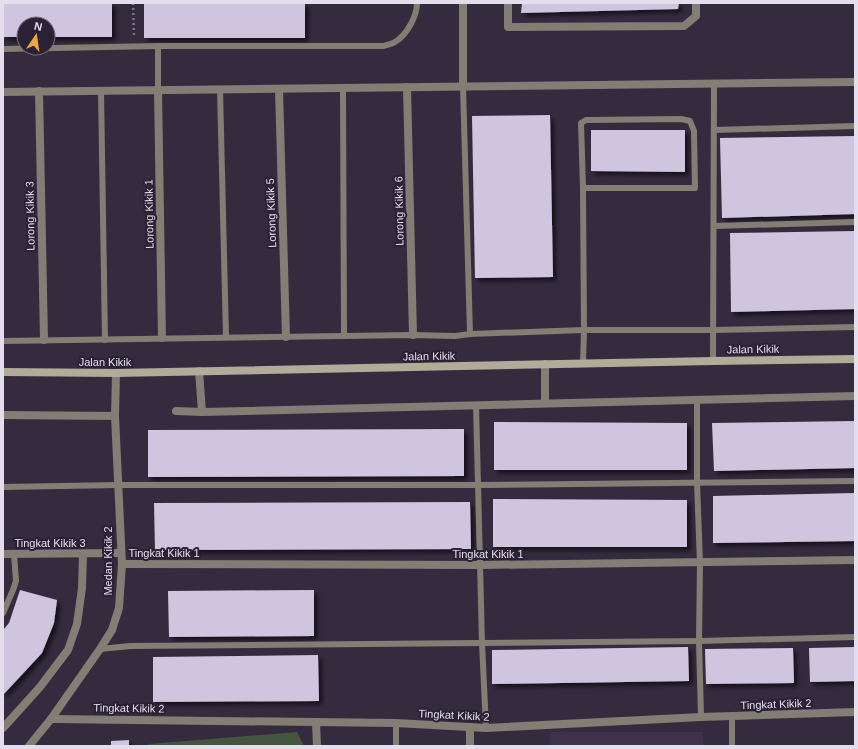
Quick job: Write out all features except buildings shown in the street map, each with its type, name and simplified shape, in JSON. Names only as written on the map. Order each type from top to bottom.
[{"type":"street","points":[[463,3],[463,86]]},
{"type":"street","points":[[508,3],[508,28],[684,26],[696,16],[696,3]]},
{"type":"street","points":[[3,92],[855,82]]},
{"type":"street","name":"Lorong Kikik 6","points":[[407,87],[412,335]]},
{"type":"street","name":"Lorong Kikik 5","points":[[279,89],[286,337]]},
{"type":"street","name":"Lorong Kikik 1","points":[[158,90],[162,338]]},
{"type":"street","name":"Lorong Kikik 3","points":[[39,91],[44,340]]},
{"type":"street","name":"Jalan Kikik","points":[[3,372],[116,373],[855,359]]},
{"type":"street","points":[[545,364],[545,403]]},
{"type":"street","points":[[199,371],[202,412]]},
{"type":"street","name":"Medan Kikik 2","points":[[28,746],[51,718],[100,649],[112,630],[119,608],[122,564],[120,553],[115,416],[116,373]]},
{"type":"street","points":[[176,411],[202,412],[855,396]]},
{"type":"street","points":[[3,416],[115,416]]},
{"type":"street","name":"Tingkat Kikik 3","points":[[3,554],[120,553]]},
{"type":"street","points":[[3,728],[40,687],[68,650],[77,624],[82,588],[83,554]]},
{"type":"street","name":"Tingkat Kikik 1","points":[[122,564],[481,565],[855,560]]},
{"type":"street","name":"Tingkat Kikik 2","points":[[51,718],[396,723],[486,728],[702,717],[855,712]]},
{"type":"street","points":[[316,722],[317,746]]},
{"type":"street","points":[[470,727],[470,746]]},
{"type":"lane","points":[[3,49],[134,46],[383,46],[395,43],[402,37],[409,27],[417,8],[417,3]]},
{"type":"lane","points":[[158,46],[158,90]]},
{"type":"lane","points":[[713,361],[714,83]]},
{"type":"lane","points":[[463,86],[470,334]]},
{"type":"lane","points":[[344,88],[344,336]]},
{"type":"lane","points":[[220,89],[226,337]]},
{"type":"lane","points":[[101,91],[104,340]]},
{"type":"lane","points":[[582,188],[695,188],[694,131],[690,120],[681,118],[586,120],[581,123],[584,330],[583,364]]},
{"type":"lane","points":[[714,130],[855,126]]},
{"type":"lane","points":[[714,226],[855,222]]},
{"type":"lane","points":[[3,341],[226,337],[455,336],[470,334],[584,330],[713,330],[855,327]]},
{"type":"lane","points":[[697,400],[697,482],[700,563],[702,717]]},
{"type":"lane","points":[[476,405],[482,643],[486,728]]},
{"type":"lane","points":[[3,487],[118,485],[479,485],[855,481]]},
{"type":"lane","points":[[3,613],[16,581],[14,554]]},
{"type":"lane","points":[[100,649],[130,646],[700,641],[855,637]]},
{"type":"lane","points":[[732,716],[732,746]]},
{"type":"lane","points":[[396,723],[396,746]]},
{"type":"path","points":[[133,3],[134,46]]},
{"type":"shaded area","points":[[550,732],[703,732],[703,746],[550,746]]},
{"type":"green space","points":[[297,732],[304,746],[149,746],[148,744]]}]
